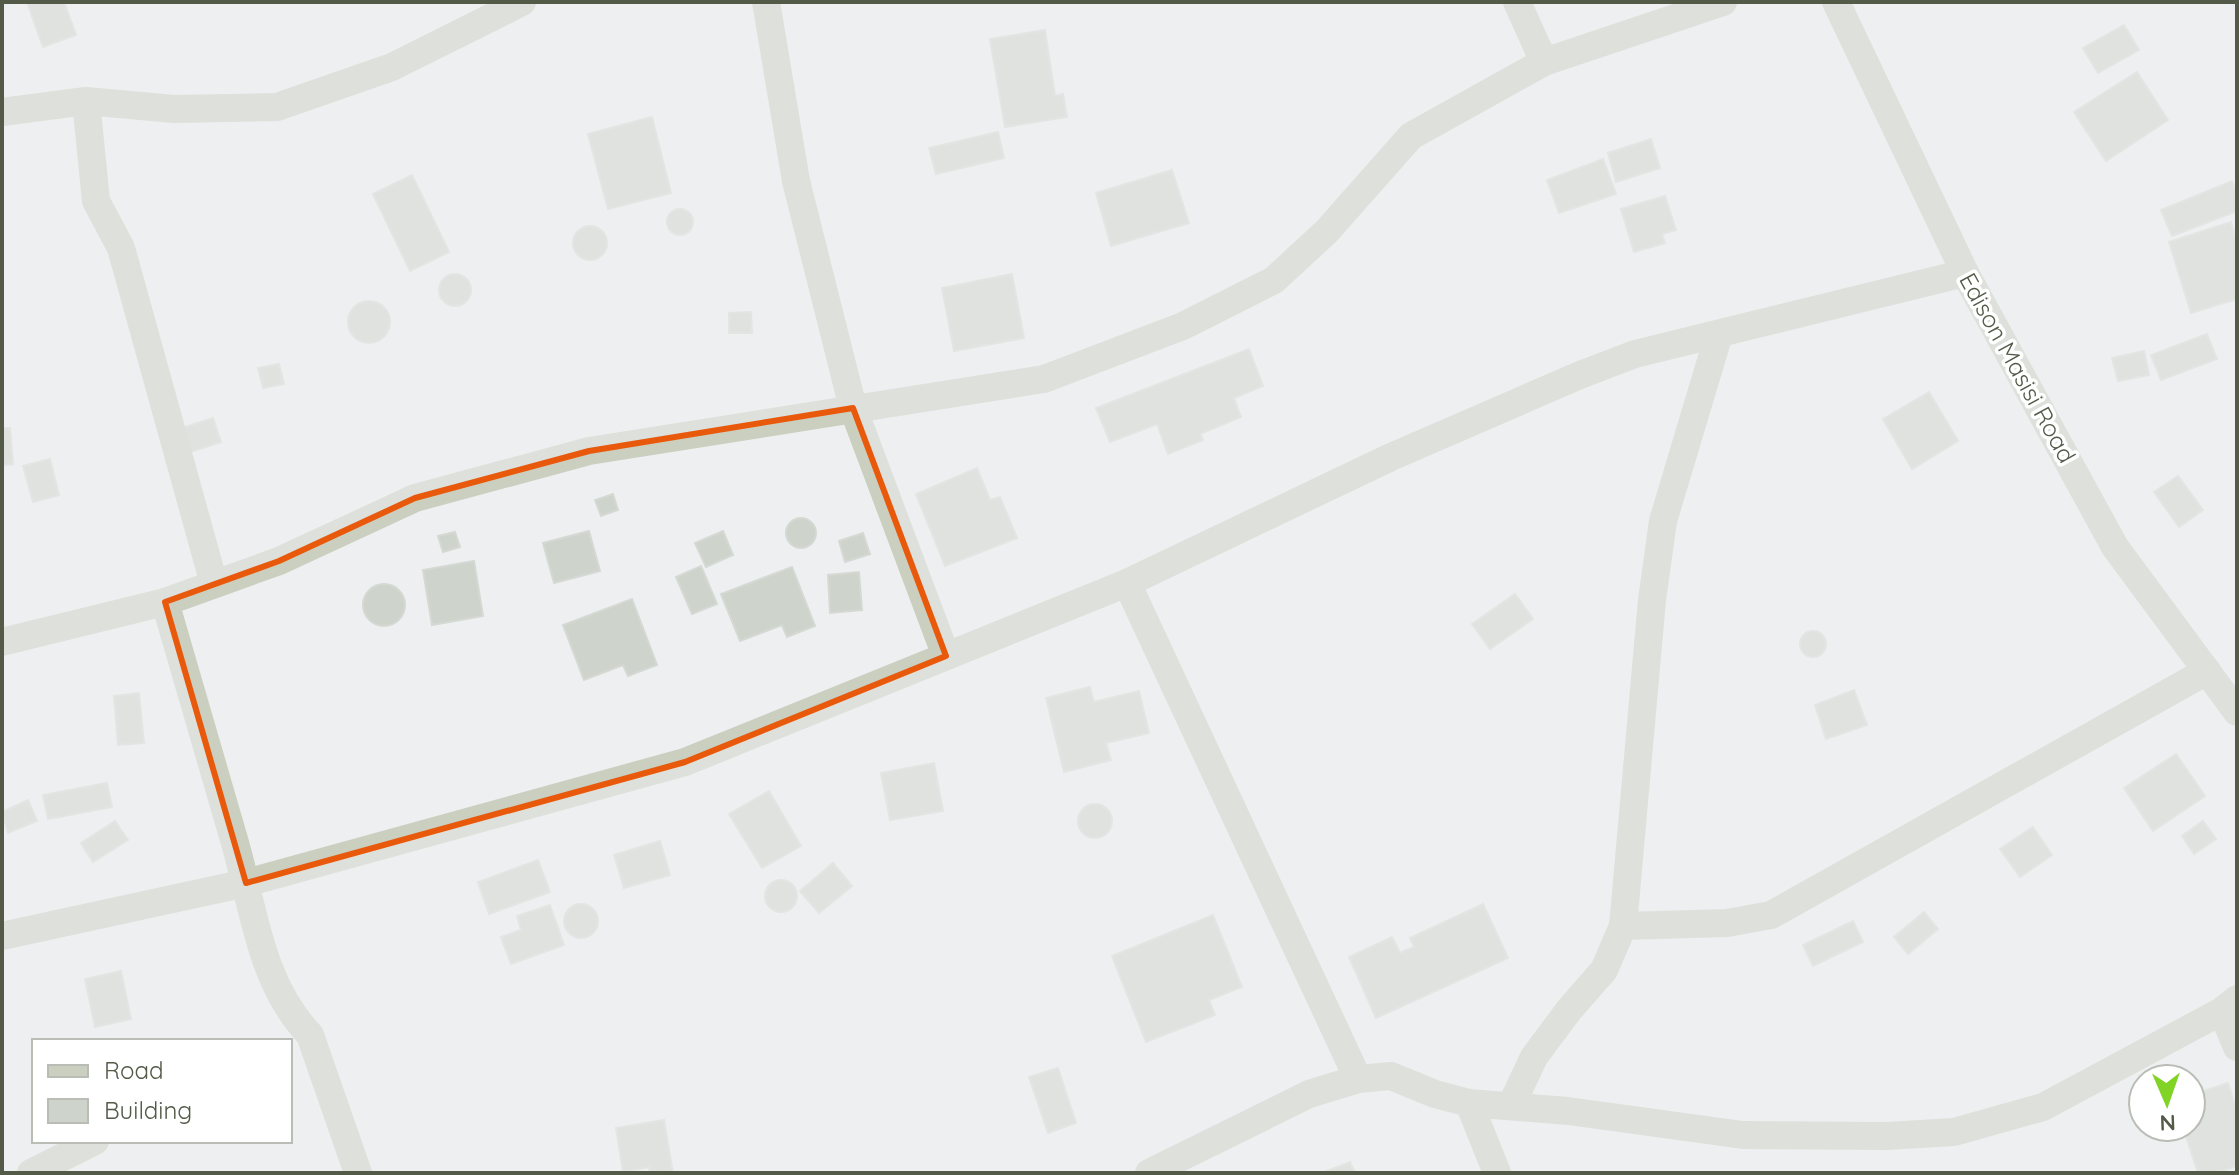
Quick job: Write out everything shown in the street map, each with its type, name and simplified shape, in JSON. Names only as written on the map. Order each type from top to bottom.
[{"type":"street","points":[[2,112],[86,101],[174,109],[277,107],[392,67],[522,2]]},
{"type":"street","points":[[766,2],[796,181],[853,408],[946,656]]},
{"type":"street","points":[[1517,2],[1544,62]]},
{"type":"street","points":[[2,642],[165,602],[279,561],[415,498],[589,451],[1044,379],[1183,326],[1274,280],[1327,231],[1411,136],[1544,62],[1723,2]]},
{"type":"street","name":"Edison Masisi Road","points":[[1836,2],[1965,273],[2115,547],[2237,712]]},
{"type":"street","points":[[86,101],[96,201],[121,248],[214,584]]},
{"type":"street","points":[[2,936],[246,883],[685,762],[1127,583],[1391,457],[1580,375],[1635,354],[1965,273]]},
{"type":"street","points":[[1511,1106],[1534,1057],[1604,970],[1623,926],[1652,600],[1663,521],[1719,334]]},
{"type":"street","points":[[1127,583],[1358,1079]]},
{"type":"street","points":[[165,602],[268,970],[300,1025],[300,1040],[358,1173]]},
{"type":"street","points":[[1623,926],[1727,923],[1771,915],[2207,671]]},
{"type":"street","points":[[1151,1173],[1309,1094],[1358,1079],[1391,1076],[1435,1094],[1469,1103],[1568,1111],[1743,1135],[1887,1136],[1954,1132],[2043,1107],[2229,1005],[2237,1047]]},
{"type":"street","points":[[1469,1103],[1497,1173]]},
{"type":"street","points":[[31,1173],[91,1143]]},
{"type":"highlighted area","points":[[853,408],[946,656],[685,762],[246,883],[165,602],[279,561],[415,498],[589,451]]},
{"type":"building","points":[[27,2],[64,2],[76,35],[43,47]]},
{"type":"building","points":[[2124,25],[2139,50],[2098,73],[2083,48]]},
{"type":"building","points":[[1045,30],[1055,96],[1063,94],[1067,117],[1005,127],[990,39]]},
{"type":"building","points":[[2137,72],[2168,120],[2106,161],[2074,112]]},
{"type":"building","points":[[652,117],[671,193],[608,209],[588,134]]},
{"type":"building","points":[[998,132],[1004,158],[936,174],[929,148]]},
{"type":"building","points":[[1651,139],[1660,168],[1616,182],[1608,153]]},
{"type":"building","points":[[1603,159],[1616,194],[1559,213],[1547,180]]},
{"type":"building","points":[[1172,170],[1189,223],[1111,246],[1096,193]]},
{"type":"building","points":[[412,175],[449,252],[410,271],[373,194]]},
{"type":"building","points":[[2232,181],[2237,195],[2237,211],[2172,236],[2161,210]]},
{"type":"building","points":[[1665,196],[1676,230],[1662,234],[1665,243],[1634,252],[1621,209]]},
{"type":"building","points":[[680,209],[690,212],[693,222],[690,232],[680,235],[670,232],[667,222],[670,212]]},
{"type":"building","points":[[2231,222],[2237,242],[2237,299],[2191,313],[2169,242]]},
{"type":"building","points":[[590,226],[602,231],[607,243],[602,255],[590,260],[578,255],[573,243],[578,231]]},
{"type":"building","points":[[455,274],[466,279],[471,290],[466,301],[455,306],[444,301],[439,290],[444,279]]},
{"type":"building","points":[[1012,274],[1024,338],[954,351],[942,288]]},
{"type":"building","points":[[369,301],[384,307],[390,322],[384,337],[369,343],[354,337],[348,322],[354,307]]},
{"type":"building","points":[[751,312],[752,333],[729,333],[729,313]]},
{"type":"building","points":[[2207,334],[2217,359],[2161,380],[2151,355]]},
{"type":"building","points":[[1249,349],[1263,386],[1234,398],[1241,417],[1200,434],[1203,440],[1168,454],[1157,424],[1110,442],[1096,408]]},
{"type":"building","points":[[2144,351],[2149,375],[2118,381],[2112,358]]},
{"type":"building","points":[[279,364],[284,384],[263,388],[258,368]]},
{"type":"building","points":[[1929,392],[1958,441],[1912,469],[1883,419]]},
{"type":"building","points":[[213,418],[221,442],[181,455],[173,431]]},
{"type":"building","points":[[2,428],[10,428],[13,464],[2,465]]},
{"type":"building","points":[[50,459],[59,495],[33,502],[23,466]]},
{"type":"building","points":[[977,468],[990,500],[1000,497],[1017,538],[945,566],[916,494]]},
{"type":"building","points":[[2178,476],[2203,510],[2179,527],[2154,492]]},
{"type":"building","points":[[613,494],[618,510],[601,516],[595,500]]},
{"type":"building","points":[[801,518],[812,522],[816,533],[812,544],[801,548],[790,544],[786,533],[790,522]]},
{"type":"building","points":[[589,531],[600,571],[554,583],[543,543]]},
{"type":"building","points":[[723,531],[733,555],[706,567],[695,543]]},
{"type":"building","points":[[455,532],[460,547],[443,552],[438,536]]},
{"type":"building","points":[[863,533],[870,554],[845,562],[839,541]]},
{"type":"building","points":[[474,561],[483,616],[432,625],[423,570]]},
{"type":"building","points":[[701,566],[717,604],[692,614],[676,577]]},
{"type":"building","points":[[792,567],[815,626],[787,637],[782,625],[740,641],[721,594]]},
{"type":"building","points":[[859,572],[862,610],[830,613],[828,575]]},
{"type":"building","points":[[384,584],[399,590],[405,605],[399,620],[384,626],[369,620],[363,605],[369,590]]},
{"type":"building","points":[[1515,594],[1533,619],[1490,649],[1472,624]]},
{"type":"building","points":[[632,599],[657,665],[628,676],[623,665],[584,680],[563,625]]},
{"type":"building","points":[[1813,631],[1822,635],[1826,644],[1822,653],[1813,657],[1804,653],[1800,644],[1804,635]]},
{"type":"building","points":[[1090,687],[1094,702],[1139,691],[1149,733],[1106,743],[1111,760],[1064,772],[1046,698]]},
{"type":"building","points":[[1854,690],[1867,725],[1826,739],[1815,705]]},
{"type":"building","points":[[139,693],[144,743],[118,745],[114,696]]},
{"type":"building","points":[[2176,754],[2205,796],[2153,831],[2124,788]]},
{"type":"building","points":[[934,763],[943,811],[890,820],[881,773]]},
{"type":"building","points":[[107,783],[112,807],[48,819],[43,795]]},
{"type":"building","points":[[769,791],[801,846],[762,868],[729,814]]},
{"type":"building","points":[[28,800],[37,821],[8,833],[2,812]]},
{"type":"building","points":[[1095,804],[1107,809],[1112,821],[1107,833],[1095,838],[1083,833],[1078,821],[1083,809]]},
{"type":"building","points":[[115,821],[128,840],[93,862],[81,843]]},
{"type":"building","points":[[2203,821],[2216,839],[2194,854],[2182,836]]},
{"type":"building","points":[[2033,827],[2052,855],[2020,877],[2000,849]]},
{"type":"building","points":[[660,841],[670,875],[624,888],[614,855]]},
{"type":"building","points":[[538,860],[550,892],[489,914],[478,882]]},
{"type":"building","points":[[833,863],[852,886],[819,913],[800,891]]},
{"type":"building","points":[[781,880],[792,885],[797,896],[792,907],[781,912],[770,907],[765,896],[770,885]]},
{"type":"building","points":[[581,904],[593,909],[598,921],[593,933],[581,938],[569,933],[564,921],[569,909]]},
{"type":"building","points":[[1483,904],[1508,958],[1376,1018],[1349,957],[1392,937],[1400,953],[1414,947],[1410,938]]},
{"type":"building","points":[[550,905],[564,945],[511,964],[501,937],[521,930],[517,916]]},
{"type":"building","points":[[1924,912],[1938,929],[1908,954],[1894,937]]},
{"type":"building","points":[[1213,915],[1242,987],[1209,1000],[1215,1015],[1146,1042],[1112,956]]},
{"type":"building","points":[[1853,921],[1863,942],[1813,966],[1803,945]]},
{"type":"building","points":[[121,971],[131,1019],[95,1027],[85,979]]},
{"type":"building","points":[[1058,1068],[1076,1123],[1048,1133],[1029,1077]]},
{"type":"building","points":[[2228,1083],[2237,1112],[2237,1166],[2215,1173],[2198,1173],[2188,1143],[2207,1143],[2207,1090]]},
{"type":"building","points":[[664,1120],[673,1173],[650,1173],[649,1167],[623,1172],[616,1128]]},
{"type":"building","points":[[1350,1162],[1355,1173],[1322,1173]]}]
